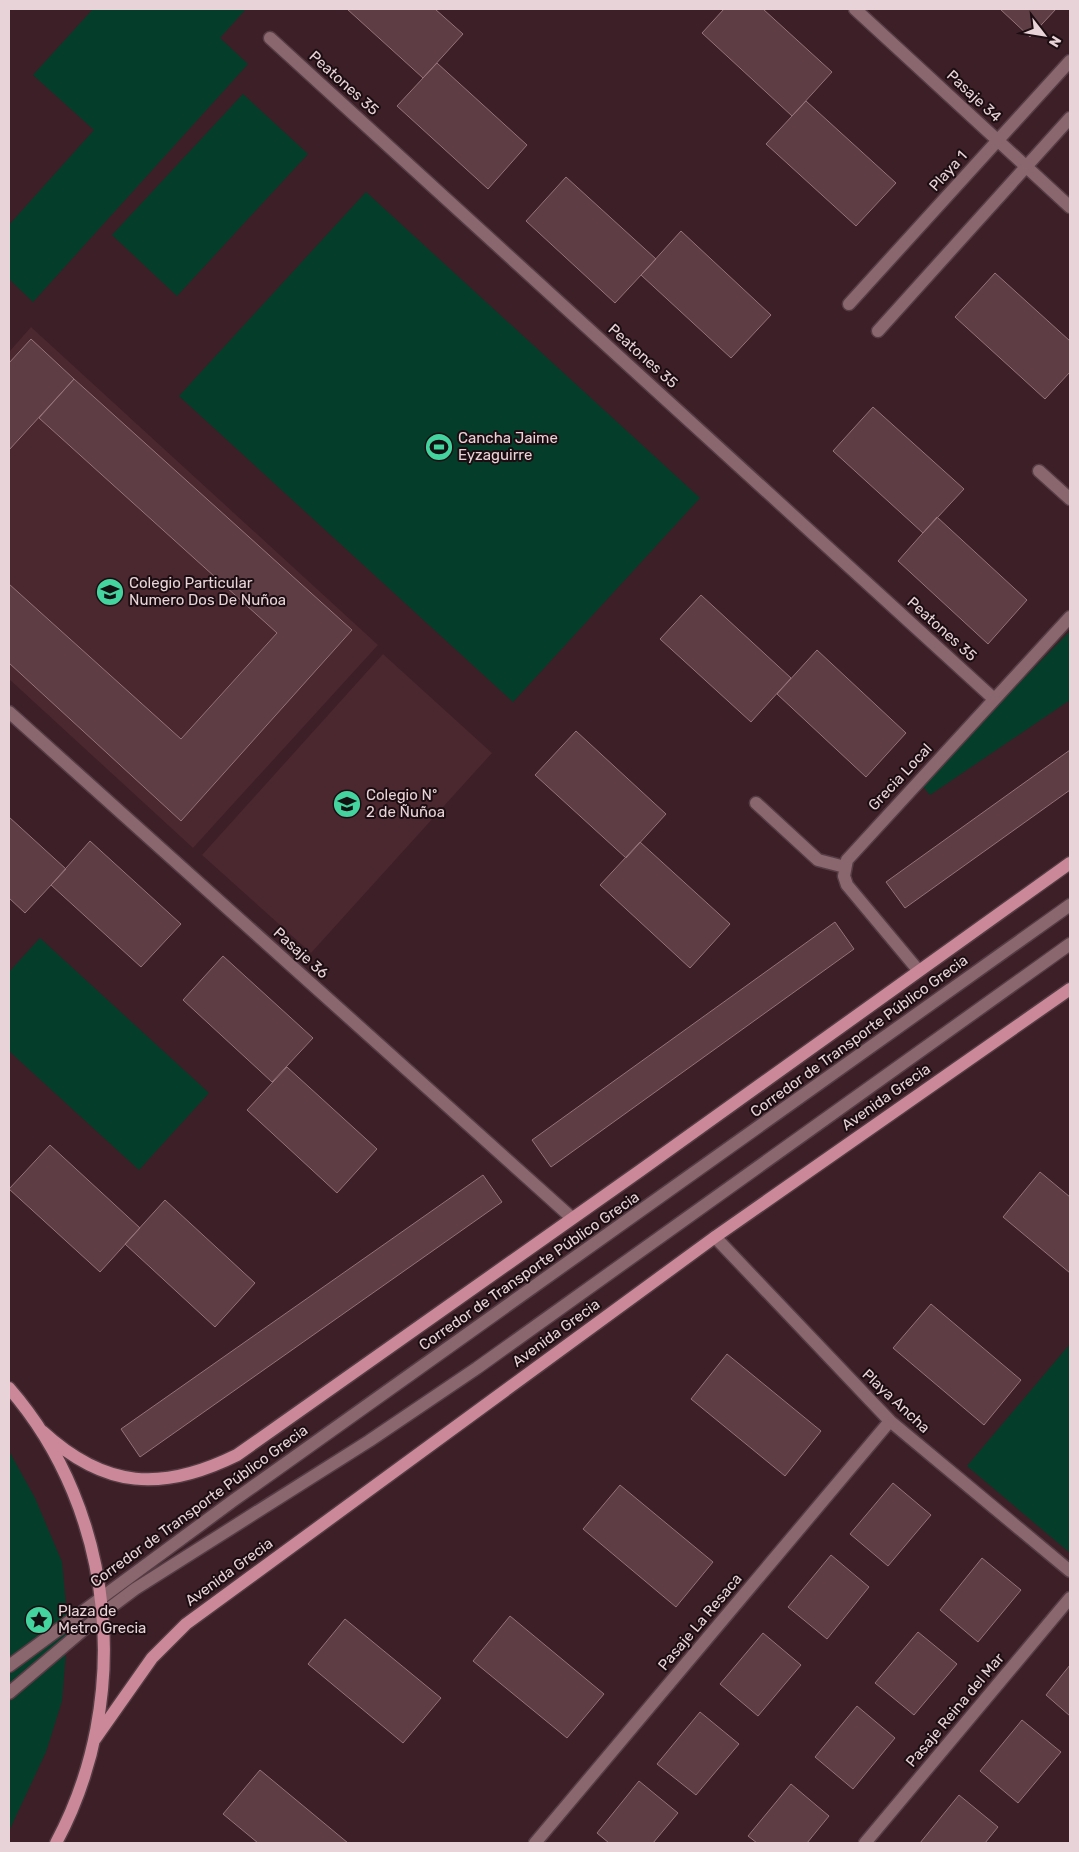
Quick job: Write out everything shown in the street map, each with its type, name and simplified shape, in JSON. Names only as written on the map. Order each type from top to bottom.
[{"type":"main road","points":[[42,1431],[61,1448],[84,1464],[122,1477],[158,1480],[178,1477],[222,1462],[237,1454],[1070,863]]},
{"type":"main road","name":"Avenida Grecia","points":[[95,1739],[152,1658],[186,1624],[715,1237],[1070,989]]},
{"type":"main road","points":[[9,1388],[42,1431],[66,1475],[85,1522],[103,1613],[104,1672],[95,1739],[83,1784],[56,1843]]},
{"type":"street","name":"Pasaje 34","points":[[855,9],[1070,207]]},
{"type":"street","name":"Peatones 35","points":[[270,38],[994,699]]},
{"type":"street","name":"Playa 1","points":[[849,304],[1070,61]]},
{"type":"street","points":[[878,331],[1070,118]]},
{"type":"street","points":[[1039,470],[1070,498]]},
{"type":"street","name":"Grecia Local","points":[[844,867],[851,854],[1070,616]]},
{"type":"street","name":"Pasaje 36","points":[[9,712],[572,1218]]},
{"type":"street","points":[[756,803],[818,860],[844,867],[846,885],[918,970]]},
{"type":"street","name":"Corredor de Transporte Público Grecia","points":[[9,1666],[101,1596],[1070,905]]},
{"type":"street","name":"Corredor de Transporte Público Grecia","points":[[9,1693],[103,1613],[135,1589],[369,1441],[477,1368],[1070,944]]},
{"type":"street","name":"Playa Ancha","points":[[715,1237],[890,1421],[1070,1571]]},
{"type":"street","name":"Pasaje La Resaca","points":[[535,1843],[890,1421]]},
{"type":"street","name":"Pasaje Reina del Mar","points":[[864,1843],[1070,1598]]},
{"type":"shaded area","points":[[31,327],[378,645],[193,848],[9,679],[9,352]]},
{"type":"shaded area","name":"Colegio Nº 2 de Ñuñoa","points":[[383,654],[492,753],[311,953],[202,855]]},
{"type":"green space","points":[[93,9],[246,9],[220,38],[248,64],[33,302],[9,279],[9,225],[94,130],[33,75]]},
{"type":"green space","points":[[243,94],[308,154],[177,296],[112,235]]},
{"type":"green space","name":"Cancha Jaime Eyzaguirre","points":[[366,192],[700,498],[513,702],[179,396]]},
{"type":"green space","points":[[1070,631],[1070,700],[930,795],[921,784]]},
{"type":"green space","points":[[40,938],[209,1093],[139,1170],[9,1051],[9,972]]},
{"type":"green space","points":[[1070,1344],[1070,1553],[967,1466]]},
{"type":"green space","name":"Plaza de Metro Grecia","points":[[9,1451],[35,1498],[62,1562],[68,1627],[62,1701],[46,1752],[9,1831]]},
{"type":"building","points":[[347,9],[435,9],[463,34],[423,78]]},
{"type":"building","points":[[724,9],[763,9],[832,72],[792,116],[702,33]]},
{"type":"building","points":[[1000,9],[1056,9],[1030,37]]},
{"type":"building","points":[[437,63],[527,145],[488,189],[397,106]]},
{"type":"building","points":[[806,101],[896,183],[856,226],[766,144]]},
{"type":"building","points":[[566,177],[656,259],[615,303],[526,221]]},
{"type":"building","points":[[681,231],[771,315],[731,358],[641,275]]},
{"type":"building","points":[[995,273],[1070,341],[1070,372],[1045,399],[955,317]]},
{"type":"building","points":[[31,339],[74,379],[9,450],[9,363]]},
{"type":"building","points":[[74,379],[352,630],[181,821],[9,663],[9,584],[181,739],[277,633],[39,418]]},
{"type":"building","points":[[873,407],[964,489],[923,533],[833,451]]},
{"type":"building","points":[[937,517],[1027,600],[988,644],[898,561]]},
{"type":"building","points":[[701,595],[791,678],[751,722],[660,639]]},
{"type":"building","points":[[817,650],[906,733],[866,777],[777,694]]},
{"type":"building","points":[[576,731],[666,814],[626,858],[535,775]]},
{"type":"building","points":[[1070,750],[1070,790],[905,908],[886,882]]},
{"type":"building","points":[[9,817],[66,869],[25,913],[9,898]]},
{"type":"building","points":[[90,841],[181,924],[141,967],[51,885]]},
{"type":"building","points":[[640,842],[730,924],[690,968],[600,885]]},
{"type":"building","points":[[835,922],[854,949],[551,1167],[532,1140]]},
{"type":"building","points":[[223,956],[313,1038],[272,1082],[183,1000]]},
{"type":"building","points":[[287,1067],[377,1149],[337,1193],[247,1110]]},
{"type":"building","points":[[50,1145],[140,1228],[100,1272],[9,1189]]},
{"type":"building","points":[[1040,1172],[1070,1197],[1070,1273],[1003,1217]]},
{"type":"building","points":[[483,1175],[502,1202],[140,1457],[121,1429]]},
{"type":"building","points":[[165,1200],[255,1283],[215,1327],[125,1244]]},
{"type":"building","points":[[931,1304],[1021,1380],[984,1425],[893,1348]]},
{"type":"building","points":[[727,1354],[821,1431],[785,1476],[691,1399]]},
{"type":"building","points":[[893,1483],[931,1515],[888,1566],[850,1534]]},
{"type":"building","points":[[620,1485],[713,1562],[676,1607],[583,1529]]},
{"type":"building","points":[[831,1555],[869,1587],[827,1639],[788,1607]]},
{"type":"building","points":[[982,1558],[1021,1590],[978,1642],[940,1610]]},
{"type":"building","points":[[510,1616],[604,1694],[567,1738],[473,1661]]},
{"type":"building","points":[[345,1619],[441,1698],[403,1743],[308,1664]]},
{"type":"building","points":[[918,1632],[957,1664],[914,1715],[875,1683]]},
{"type":"building","points":[[763,1633],[801,1665],[758,1716],[720,1684]]},
{"type":"building","points":[[1070,1665],[1070,1716],[1046,1695]]},
{"type":"building","points":[[857,1706],[895,1738],[853,1789],[815,1757]]},
{"type":"building","points":[[700,1712],[739,1744],[696,1795],[657,1764]]},
{"type":"building","points":[[1022,1720],[1061,1752],[1018,1803],[980,1771]]},
{"type":"building","points":[[260,1770],[348,1843],[258,1843],[223,1814]]},
{"type":"building","points":[[639,1781],[678,1813],[653,1843],[609,1843],[597,1833]]},
{"type":"building","points":[[791,1784],[829,1816],[807,1843],[757,1843],[748,1836]]},
{"type":"building","points":[[959,1795],[998,1827],[985,1843],[920,1843]]},
{"type":"place","name":"Cancha Jaime Eyzaguirre","points":[[439,447]]},
{"type":"place","name":"Colegio Particular Numero Dos De Nuñoa","points":[[110,592]]},
{"type":"place","name":"Colegio Nº 2 de Ñuñoa","points":[[347,804]]},
{"type":"place","name":"Plaza de Metro Grecia","points":[[39,1620]]}]
